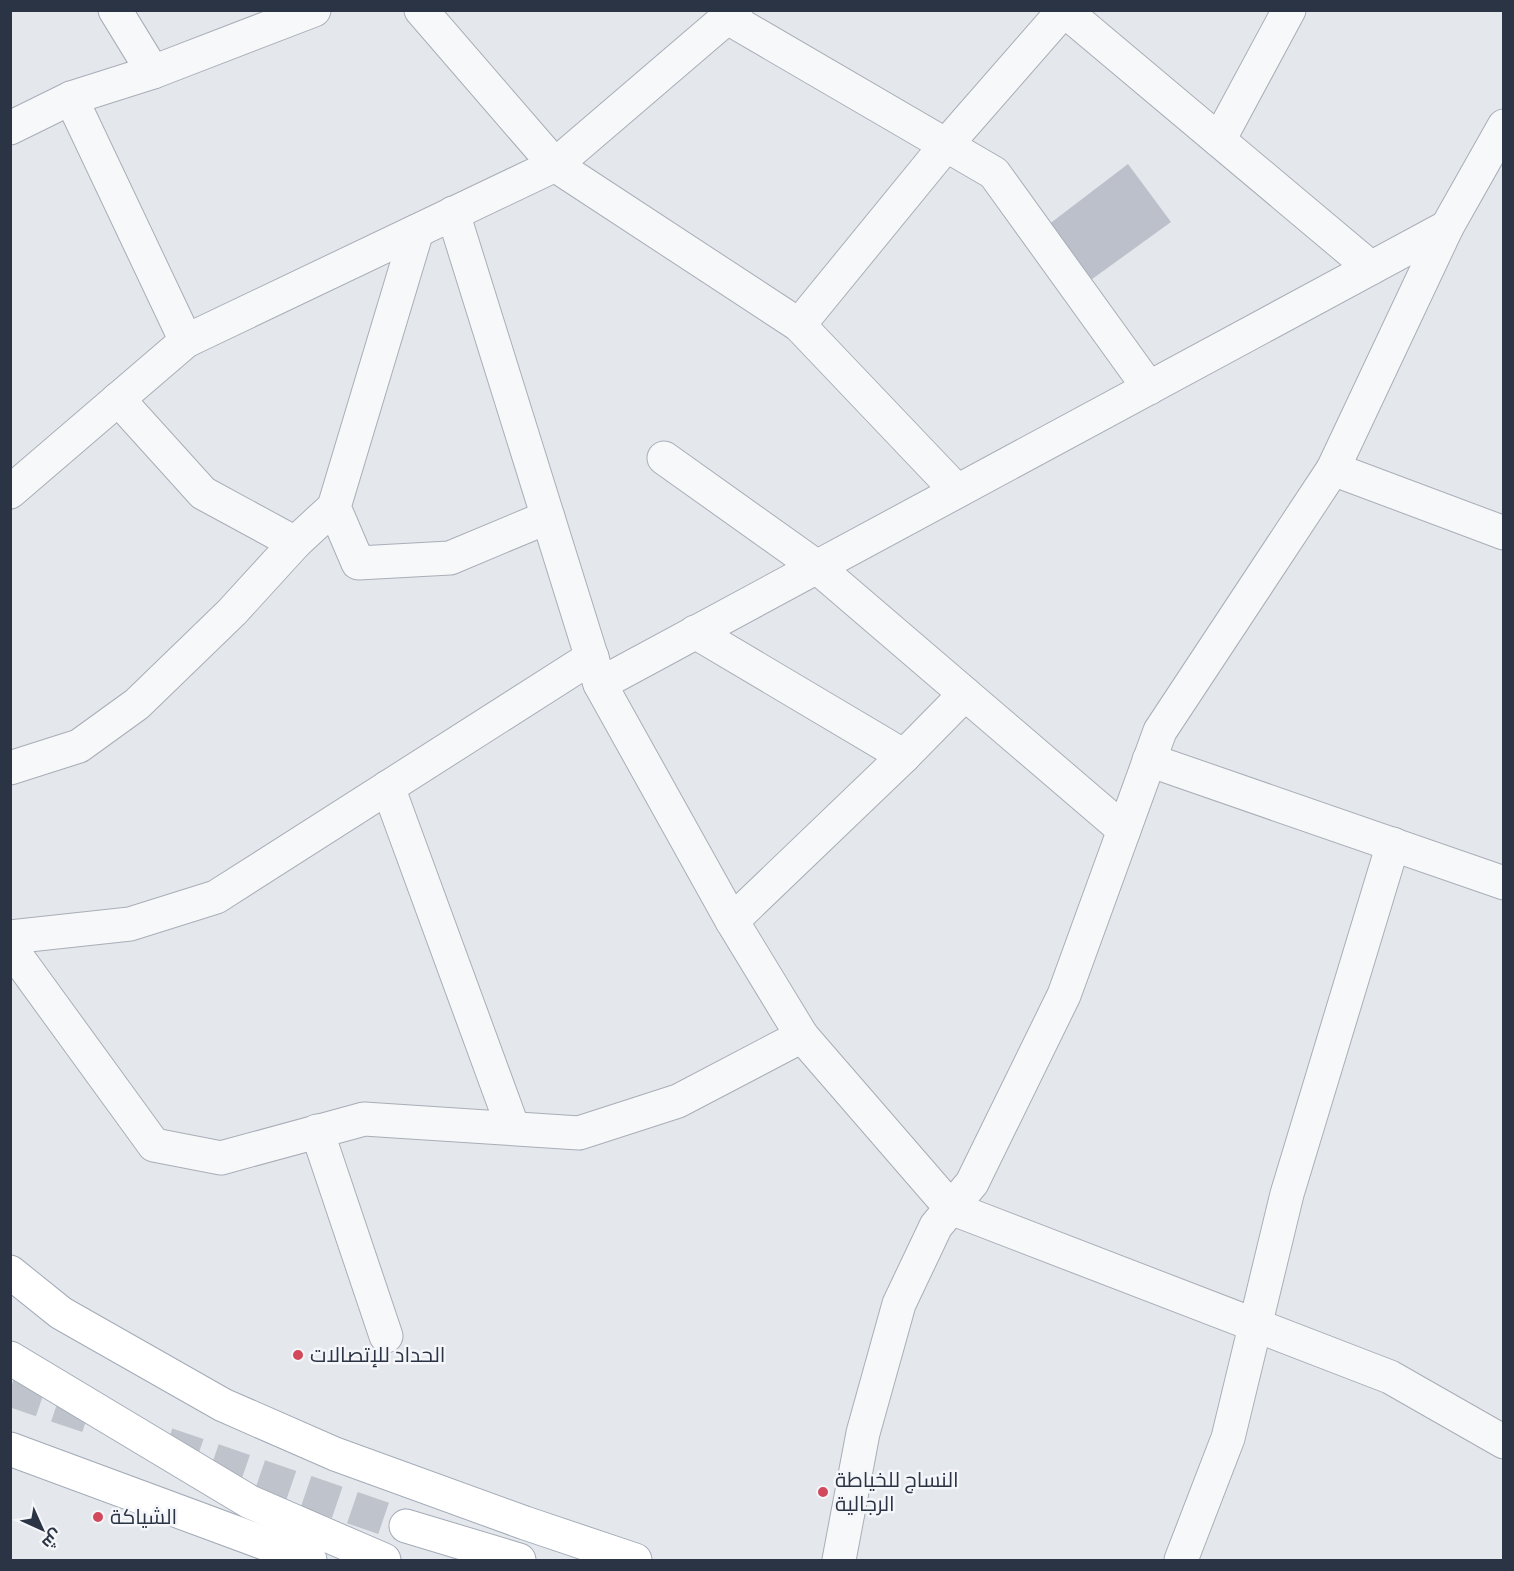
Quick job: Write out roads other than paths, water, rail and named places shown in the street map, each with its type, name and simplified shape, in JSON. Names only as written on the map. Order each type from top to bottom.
[{"type":"main road","points":[[10,1272],[61,1313],[223,1405],[346,1458],[635,1560]]},
{"type":"main road","points":[[10,1358],[250,1502],[384,1560]]},
{"type":"main road","points":[[10,1449],[310,1560]]},
{"type":"main road","points":[[406,1526],[519,1560]]},
{"type":"street","points":[[115,10],[153,72]]},
{"type":"street","points":[[10,128],[71,98],[153,72],[314,10]]},
{"type":"street","points":[[421,10],[555,165],[799,325],[957,492]]},
{"type":"street","points":[[1219,140],[1289,10]]},
{"type":"street","points":[[799,325],[946,145],[1064,11],[1371,268]]},
{"type":"street","points":[[10,492],[186,341],[555,165],[732,14],[994,173],[1149,388]]},
{"type":"street","points":[[71,98],[186,341]]},
{"type":"street","points":[[839,1560],[863,1433],[899,1304],[936,1226],[972,1183],[1064,995],[1160,731],[1333,469],[1447,227],[1503,126]]},
{"type":"street","points":[[453,213],[596,671],[732,921],[802,1036],[951,1208],[1390,1377],[1503,1442]]},
{"type":"street","points":[[10,937],[130,924],[216,897],[388,786],[596,671],[695,632],[1447,227]]},
{"type":"street","points":[[10,768],[79,746],[137,704],[232,612],[295,543],[334,507],[417,231]]},
{"type":"street","points":[[118,399],[203,493],[295,543]]},
{"type":"street","points":[[664,458],[817,567],[1124,830]]},
{"type":"street","points":[[1333,469],[1503,533]]},
{"type":"street","points":[[334,507],[358,562],[450,558],[548,517]]},
{"type":"street","points":[[695,632],[904,756]]},
{"type":"street","points":[[732,921],[904,756],[965,694]]},
{"type":"street","points":[[1149,760],[1503,883]]},
{"type":"street","points":[[388,786],[513,1128]]},
{"type":"street","points":[[1181,1560],[1228,1438],[1287,1194],[1392,844]]},
{"type":"street","points":[[10,947],[154,1145],[221,1158],[364,1119],[579,1133],[678,1101],[802,1036]]},
{"type":"street","points":[[317,1131],[386,1336]]},
{"type":"tunnel","points":[[10,1390],[101,1421]]},
{"type":"tunnel","points":[[167,1444],[406,1526]]},
{"type":"place","name":"الحداد للإتصالات","points":[[298,1355]]},
{"type":"place","name":"النساج للخياطة الرجالية","points":[[823,1492]]},
{"type":"place","name":"الشياكة","points":[[98,1517]]}]
